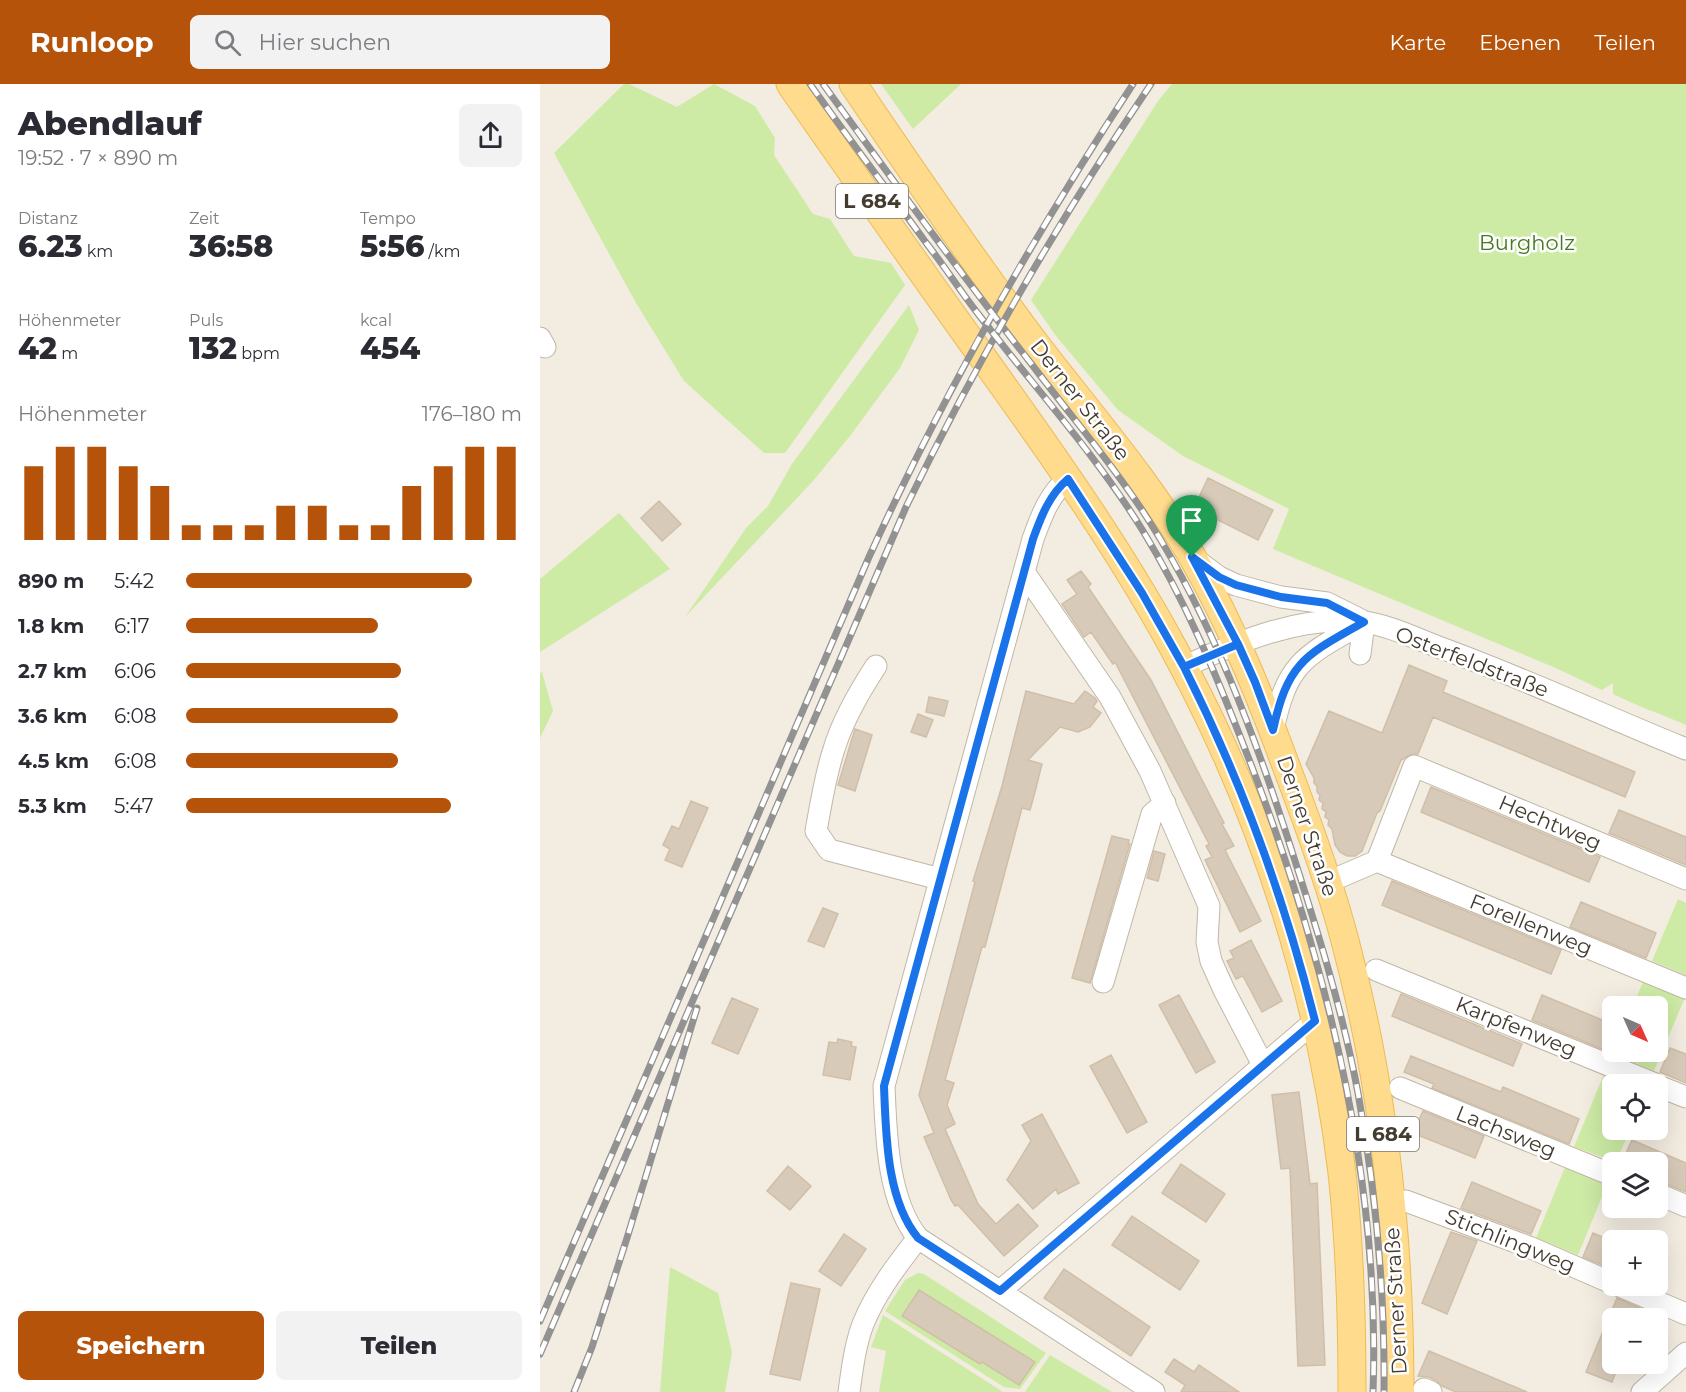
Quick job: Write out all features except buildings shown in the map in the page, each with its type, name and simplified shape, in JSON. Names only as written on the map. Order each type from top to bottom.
[{"type":"main road","name":"L 684","points":[[790,84],[1068,479],[1142,593],[1184,667],[1211,722],[1262,844],[1299,955],[1315,1021],[1332,1104],[1344,1194],[1351,1286],[1352,1392]]},
{"type":"main road","name":"Derner Straße","points":[[853,84],[981,270],[1146,485],[1192,557],[1238,644],[1255,682],[1328,882],[1354,975],[1379,1101],[1395,1253],[1419,1391]]},
{"type":"street","points":[[1068,479],[1060,485],[1042,513],[1024,572],[884,1086],[886,1143],[897,1196],[911,1229],[918,1238],[1154,1392]]},
{"type":"street","points":[[1192,557],[1219,577],[1236,585],[1281,597],[1327,603],[1364,622]]},
{"type":"street","points":[[1024,572],[1110,697],[1139,749],[1209,906],[1207,942],[1211,961],[1263,1065]]},
{"type":"street","name":"Osterfeldstraße","points":[[1184,667],[1281,629],[1312,622],[1364,622],[1466,657],[1686,749]]},
{"type":"street","points":[[1360,654],[1364,622]]},
{"type":"street","points":[[1273,730],[1279,700],[1296,667],[1310,654],[1364,622]]},
{"type":"street","points":[[876,666],[861,688],[834,749],[816,831],[829,850],[940,879]]},
{"type":"street","name":"Hechtweg","points":[[1377,861],[1414,766],[1686,879]]},
{"type":"street","points":[[1103,982],[1152,814],[1165,803]]},
{"type":"street","points":[[1328,882],[1377,861]]},
{"type":"street","name":"Forellenweg","points":[[1377,861],[1686,988]]},
{"type":"street","name":"Karpfenweg","points":[[1376,970],[1629,1074]]},
{"type":"street","points":[[1000,1291],[1315,1021]]},
{"type":"street","name":"Lachsweg","points":[[1400,1088],[1602,1171]]},
{"type":"street","name":"Karpfenweg","points":[[1668,1090],[1686,1097]]},
{"type":"street","points":[[1668,1198],[1686,1206]]},
{"type":"street","name":"Stichlingweg","points":[[1406,1200],[1602,1278]]},
{"type":"street","points":[[849,1392],[863,1325],[883,1284],[918,1238]]},
{"type":"street","points":[[1644,1296],[1686,1314]]},
{"type":"street","points":[[1642,1392],[1686,1353]]},
{"type":"green space","points":[[624,84],[629,84],[677,107],[714,84],[755,106],[775,138],[774,155],[813,214],[830,219],[854,256],[891,263],[905,285],[785,453],[764,453],[684,381],[636,303],[554,153]]},
{"type":"green space","points":[[881,84],[961,84],[913,129]]},
{"type":"green space","name":"Burgholz","points":[[1172,84],[1686,84],[1686,725],[1613,694],[1613,683],[1602,690],[1558,669],[1273,549],[1289,509],[1183,456],[1118,410],[1056,336],[1031,300],[1158,101]]},
{"type":"green space","points":[[909,305],[919,330],[900,368],[850,436],[813,481],[685,617],[746,528],[768,506],[792,464]]},
{"type":"green space","points":[[619,513],[670,569],[540,652],[540,579]]},
{"type":"green space","points":[[542,672],[553,711],[540,738],[540,673]]},
{"type":"green space","points":[[1678,899],[1686,903],[1686,975],[1652,961]]},
{"type":"green space","points":[[1645,977],[1686,995],[1668,1038],[1668,996],[1637,996]]},
{"type":"green space","points":[[1632,1062],[1658,1062],[1654,1071]]},
{"type":"green space","points":[[1606,1069],[1619,1074],[1604,1074]]},
{"type":"green space","points":[[1602,1079],[1602,1140],[1626,1140],[1620,1152],[1602,1152],[1602,1157],[1574,1147]]},
{"type":"green space","points":[[1568,1160],[1602,1174],[1602,1196],[1578,1255],[1536,1238]]},
{"type":"green space","points":[[670,1267],[718,1293],[732,1352],[725,1392],[660,1392]]},
{"type":"green space","points":[[918,1273],[924,1274],[1046,1353],[1020,1389],[1004,1387],[885,1311],[905,1280]]},
{"type":"green space","points":[[883,1315],[1003,1392],[879,1392],[886,1351],[871,1347]]},
{"type":"green space","points":[[1050,1355],[1112,1392],[1025,1392]]},
{"type":"railway","points":[[810,84],[972,306],[1105,474],[1143,531],[1173,584],[1211,665],[1274,826],[1322,984],[1342,1065],[1357,1146],[1367,1228],[1373,1310],[1373,1392]]},
{"type":"railway","points":[[823,84],[953,261],[1138,503],[1193,599],[1229,677],[1275,798],[1327,965],[1352,1061],[1370,1167],[1378,1242],[1383,1317],[1384,1392]]},
{"type":"railway","points":[[540,1321],[869,557],[898,495],[992,315],[1060,199],[1133,84]]},
{"type":"railway","points":[[540,1354],[906,507],[990,344],[1084,187],[1151,84]]},
{"type":"railway","points":[[574,1392],[592,1347],[627,1238],[697,1008]]},
{"type":"route","points":[[1192,557],[1219,577],[1236,585],[1281,597],[1327,603],[1364,622],[1310,654],[1296,667],[1279,700],[1273,730],[1238,644],[1208,655],[1184,667],[1211,722],[1262,844],[1299,955],[1315,1021],[1000,1291],[918,1238],[911,1229],[897,1196],[886,1143],[884,1086],[1042,513],[1060,485],[1068,479],[1142,593],[1184,667],[1238,644],[1192,557]]}]
